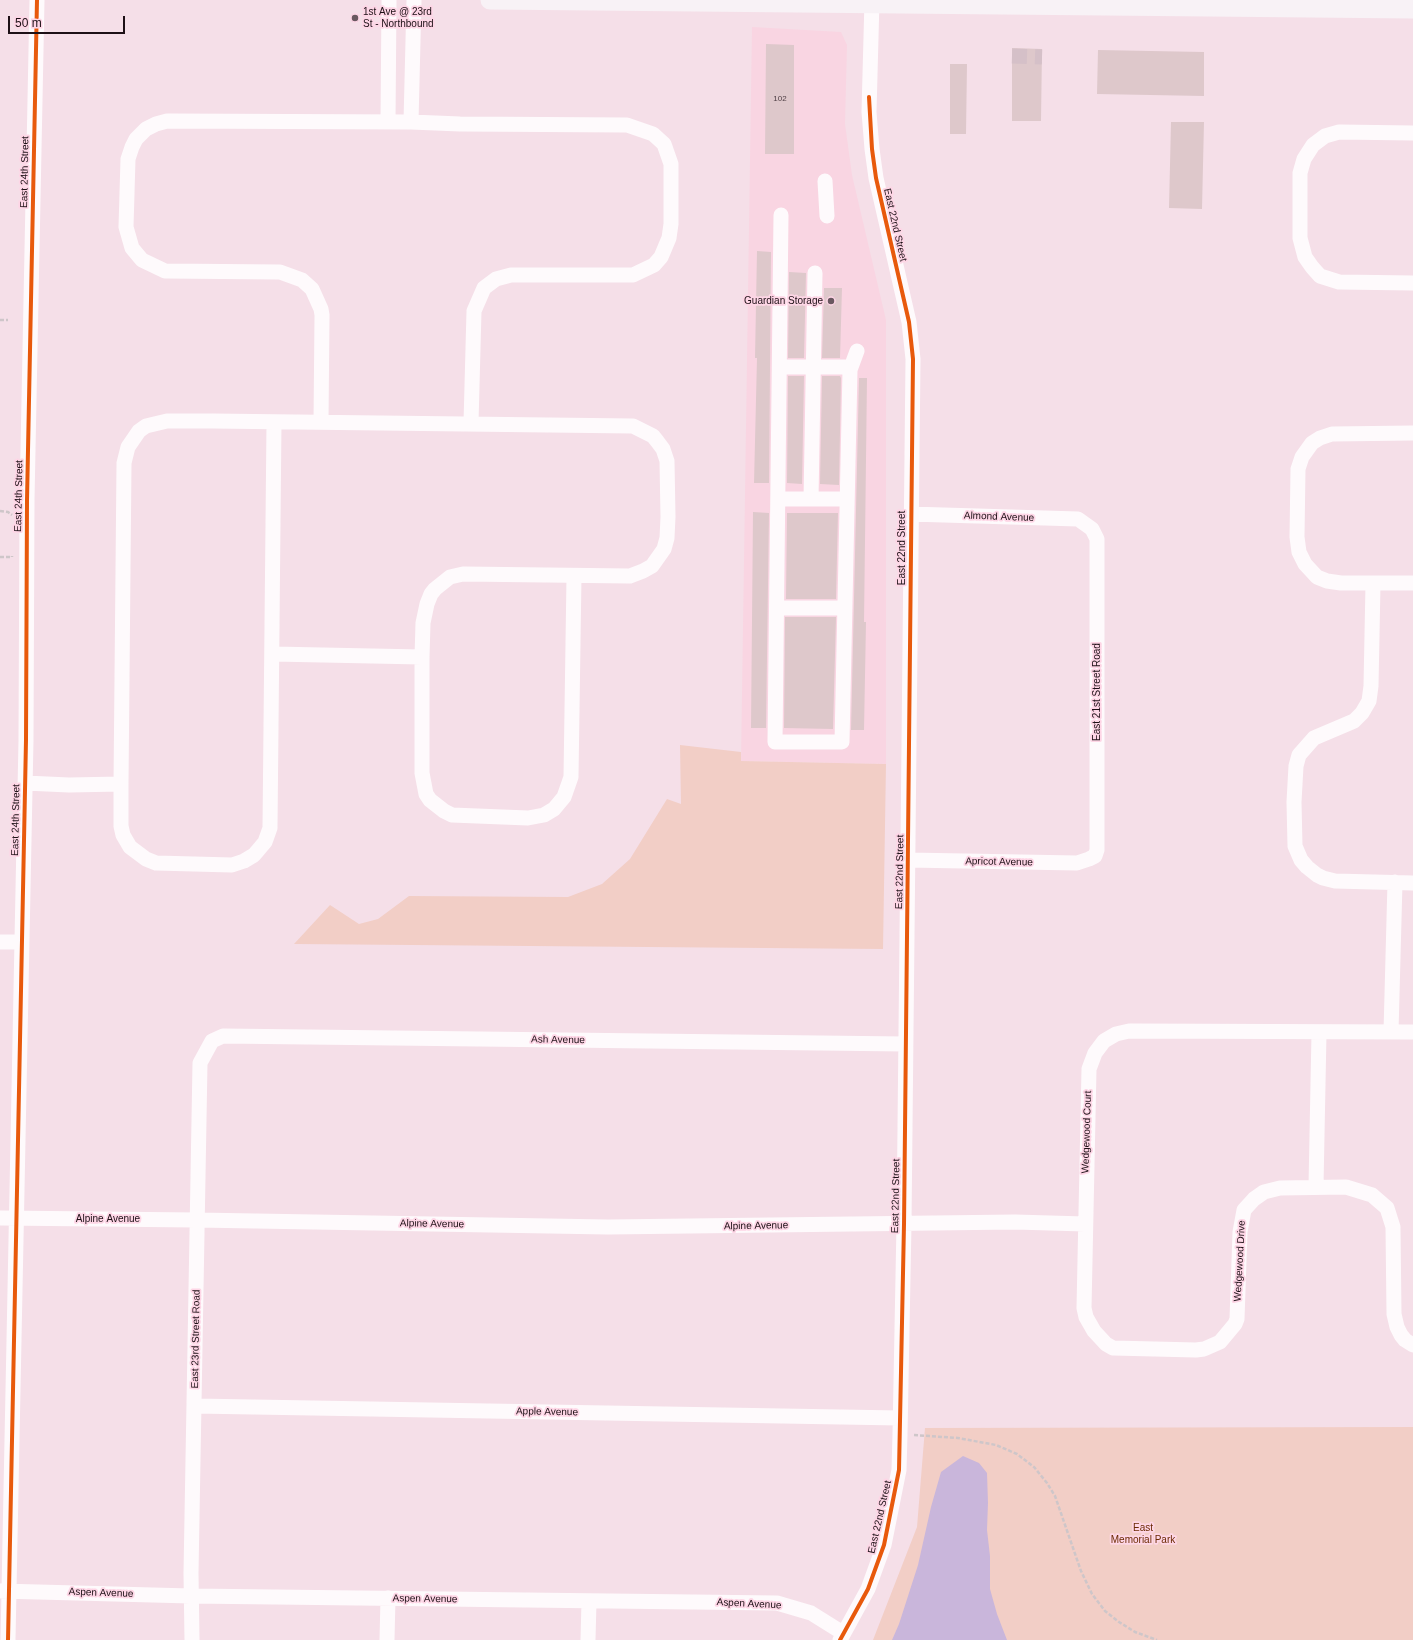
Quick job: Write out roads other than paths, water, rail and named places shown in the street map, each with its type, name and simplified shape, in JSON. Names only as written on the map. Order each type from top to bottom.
[{"type":"main road","points":[[490,0],[1214,4],[1413,9]]},
{"type":"street","name":"East 24th Street","points":[[8,1640],[5,1591],[16,1219],[25,783],[27,492],[37,0]]},
{"type":"street","points":[[388,122],[389,0]]},
{"type":"street","points":[[411,122],[414,0]]},
{"type":"street","name":"East 22nd Street","points":[[841,1637],[868,1590],[884,1545],[899,1470],[904,1224],[910,514],[913,359],[909,322],[876,178],[872,149],[869,112],[872,2]]},
{"type":"street","points":[[321,422],[322,316],[321,309],[312,289],[302,280],[280,272],[165,271],[142,260],[132,248],[126,227],[128,159],[136,139],[146,129],[167,121],[411,122],[460,124],[627,125],[653,134],[664,144],[671,164],[671,216],[669,238],[661,257],[654,265],[633,275],[511,275],[496,279],[484,288],[474,311],[471,423]]},
{"type":"street","points":[[1413,133],[1339,132],[1325,136],[1313,145],[1304,159],[1300,173],[1300,238],[1305,257],[1320,276],[1339,282],[1413,283]]},
{"type":"street","points":[[825,181],[828,216]]},
{"type":"street","points":[[781,215],[775,742],[842,742],[851,367],[857,351]]},
{"type":"street","points":[[811,499],[815,273]]},
{"type":"street","points":[[780,367],[851,367]]},
{"type":"street","points":[[274,422],[273,654],[270,828],[264,842],[254,855],[244,861],[232,865],[156,863],[146,859],[130,847],[123,835],[121,826],[120,784],[124,463],[126,452],[139,431],[151,424],[167,421],[471,423],[633,426],[653,436],[663,449],[667,461],[668,517],[667,538],[664,549],[660,557],[652,566],[630,576],[463,574],[450,578],[435,589],[427,604],[424,623],[422,658],[422,773],[426,794],[430,800],[444,811],[459,816],[528,818],[544,814],[560,803],[564,797],[571,777],[574,576]]},
{"type":"street","points":[[1413,433],[1332,434],[1320,438],[1312,443],[1302,457],[1298,469],[1297,537],[1299,552],[1305,564],[1317,577],[1327,581],[1373,584],[1413,583]]},
{"type":"street","points":[[778,499],[847,499]]},
{"type":"street","name":"Almond Avenue","points":[[910,514],[1078,519],[1087,525]]},
{"type":"street","name":"East 21st Street Road","points":[[1087,525],[1092,529],[1097,539],[1097,850],[1095,856],[1089,859]]},
{"type":"street","points":[[1373,584],[1371,686],[1369,701],[1362,713],[1354,721],[1336,730],[1314,738],[1299,755],[1296,766],[1294,802],[1295,846],[1298,854],[1307,867],[1317,876],[1323,878],[1335,881],[1413,882]]},
{"type":"street","points":[[776,608],[845,608]]},
{"type":"street","points":[[273,654],[422,658]]},
{"type":"street","points":[[25,783],[69,785],[120,784]]},
{"type":"street","name":"Apricot Avenue","points":[[908,860],[1077,863],[1089,859]]},
{"type":"street","points":[[1391,1032],[1395,882]]},
{"type":"street","points":[[0,942],[21,942]]},
{"type":"street","name":"Wedgewood Court","points":[[1085,1224],[1089,1069],[1095,1053],[1104,1041],[1116,1034],[1129,1031],[1319,1033],[1413,1032]]},
{"type":"street","points":[[1316,1186],[1319,1033]]},
{"type":"street","name":"Ash Avenue","points":[[212,1041],[223,1036],[905,1044]]},
{"type":"street","name":"East 23rd Street Road","points":[[192,1640],[191,1596],[200,1063],[212,1041]]},
{"type":"street","name":"Wedgewood Drive","points":[[1085,1224],[1084,1308],[1086,1317],[1094,1331],[1106,1344],[1113,1348],[1204,1349],[1220,1342],[1235,1324],[1237,1319],[1240,1232],[1244,1210],[1254,1199],[1264,1192],[1280,1188],[1316,1186],[1346,1187],[1360,1190],[1372,1195],[1387,1208],[1393,1227],[1394,1314],[1397,1327],[1401,1335],[1405,1340],[1413,1345]]},
{"type":"street","name":"Alpine Avenue","points":[[0,1218],[608,1227],[904,1224]]},
{"type":"street","points":[[904,1224],[1015,1222],[1085,1224]]},
{"type":"street","name":"Apple Avenue","points":[[195,1406],[900,1418]]},
{"type":"street","name":"Aspen Avenue","points":[[5,1591],[191,1596],[777,1603],[811,1613],[841,1637]]},
{"type":"street","points":[[387,1640],[388,1598]]},
{"type":"street","points":[[588,1640],[589,1601]]},
{"type":"tunnel","points":[[1012,56],[1042,57]]},
{"type":"place","name":"1st Ave @ 23rd St - Northbound","points":[[355,18]]},
{"type":"place","name":"Guardian Storage","points":[[831,301]]},
{"type":"park label","name":"East Memorial Park","points":[[1143,1534]]}]
